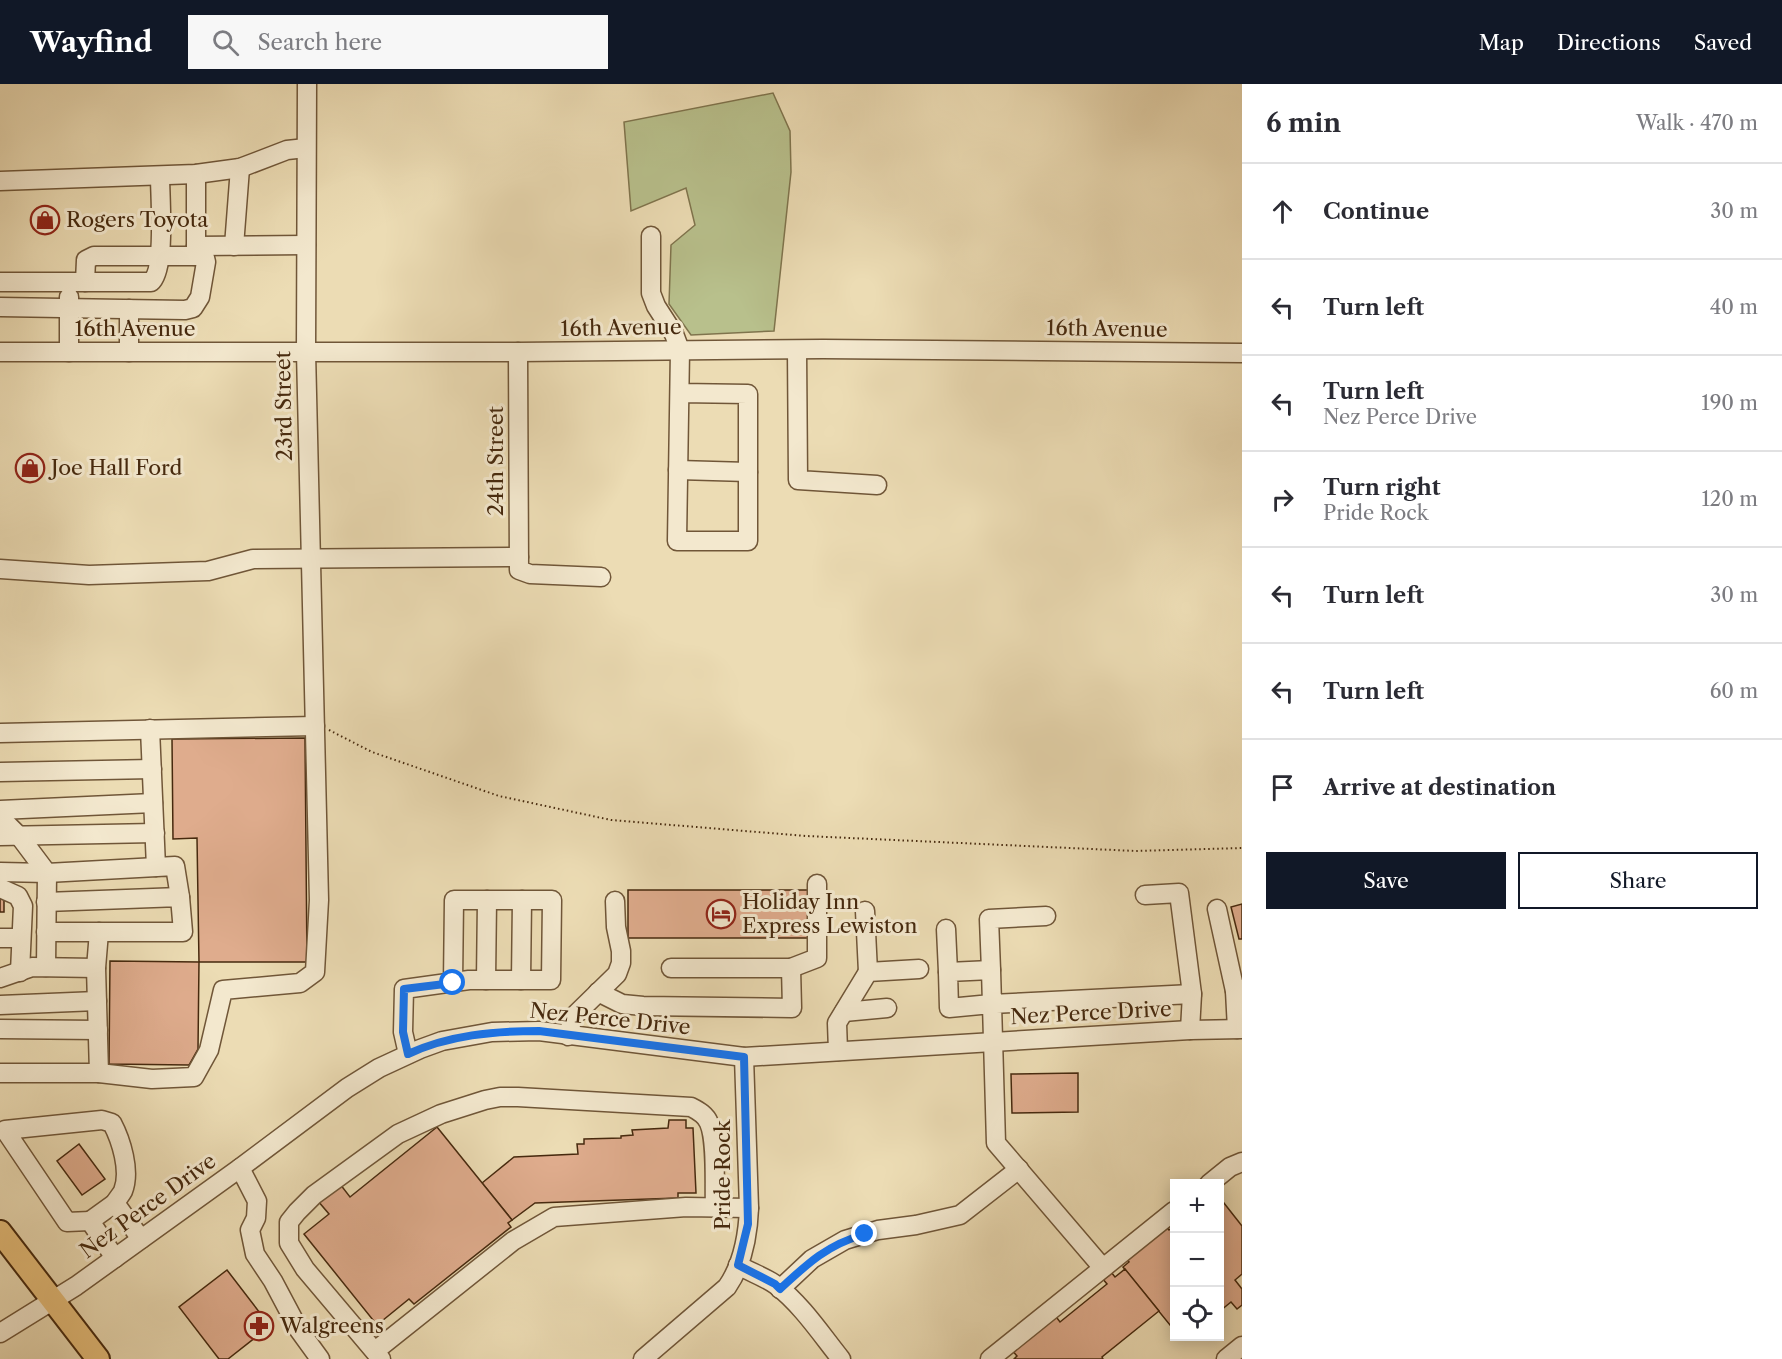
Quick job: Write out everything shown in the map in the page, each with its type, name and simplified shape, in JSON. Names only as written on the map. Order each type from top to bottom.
[{"type":"main road","points":[[0,1232],[98,1359]]},
{"type":"street","name":"23rd Street","points":[[99,1073],[152,1079],[194,1077],[210,1050],[223,990],[300,983],[315,972],[319,900],[306,352],[307,84]]},
{"type":"street","points":[[0,181],[196,174],[240,168],[287,150],[306,148]]},
{"type":"street","points":[[234,246],[240,168]]},
{"type":"street","points":[[196,174],[196,251]]},
{"type":"street","points":[[0,282],[151,282],[157,274],[161,256],[160,176]]},
{"type":"street","points":[[651,236],[651,293],[656,306],[674,334],[680,350],[677,541],[748,541],[748,394],[680,393]]},
{"type":"street","points":[[69,352],[69,307],[77,282],[89,258],[161,256],[234,246],[306,245]]},
{"type":"street","points":[[0,307],[185,310],[193,308],[200,297],[206,262],[205,258],[196,251]]},
{"type":"street","points":[[129,309],[129,352]]},
{"type":"street","points":[[796,350],[798,480],[877,485]]},
{"type":"street","name":"16th Avenue","points":[[0,352],[796,350],[1242,353]]},
{"type":"street","name":"24th Street","points":[[518,352],[519,563]]},
{"type":"street","points":[[678,470],[748,471]]},
{"type":"street","points":[[0,569],[88,575],[208,571],[253,559],[310,558],[519,563],[530,574],[601,577]]},
{"type":"street","points":[[0,733],[315,726]]},
{"type":"street","points":[[150,729],[156,867]]},
{"type":"street","points":[[0,772],[152,769]]},
{"type":"street","points":[[0,810],[153,803]]},
{"type":"street","points":[[0,817],[20,837],[47,873],[46,967]]},
{"type":"street","points":[[0,836],[155,834]]},
{"type":"street","points":[[0,872],[47,873],[175,866],[183,932],[46,932]]},
{"type":"street","points":[[671,968],[791,968],[817,958],[817,884]]},
{"type":"street","points":[[0,888],[18,896],[23,906],[20,972]]},
{"type":"street","points":[[1145,895],[1179,893],[1192,994],[1190,1030]]},
{"type":"street","points":[[46,902],[180,897]]},
{"type":"street","points":[[408,1054],[403,1032],[404,989],[486,980],[551,980],[552,900],[454,900],[453,983]]},
{"type":"street","points":[[486,980],[487,900]]},
{"type":"street","points":[[521,980],[522,900]]},
{"type":"street","points":[[568,1036],[573,1017],[617,974],[621,963],[615,901]]},
{"type":"street","points":[[1217,909],[1238,990],[1240,1029]]},
{"type":"street","points":[[838,1051],[837,1023],[868,972],[865,911]]},
{"type":"street","points":[[1046,916],[989,919],[996,1143],[1103,1268]]},
{"type":"street","points":[[946,929],[950,1008],[1192,994]]},
{"type":"street","points":[[0,1073],[99,1073],[96,968],[99,932]]},
{"type":"street","points":[[0,938],[21,938]]},
{"type":"street","points":[[0,978],[32,967],[96,968]]},
{"type":"street","points":[[598,992],[622,1004],[643,1006],[792,1008],[791,968]]},
{"type":"street","points":[[868,972],[919,969]]},
{"type":"street","points":[[948,972],[992,970]]},
{"type":"street","points":[[0,1005],[97,1001]]},
{"type":"street","points":[[844,1012],[887,1008]]},
{"type":"street","points":[[0,1029],[98,1030]]},
{"type":"street","name":"Nez Perce Drive","points":[[0,1333],[115,1258],[347,1088],[379,1068],[442,1041],[492,1032],[539,1031],[744,1057],[992,1041],[1240,1029]]},
{"type":"street","name":"Pride Rock","points":[[643,1359],[727,1287],[738,1265],[747,1237],[749,1208],[744,1057]]},
{"type":"street","points":[[715,1206],[710,1124],[699,1111],[692,1107],[500,1097],[441,1114],[398,1134],[314,1195],[289,1222],[289,1243],[297,1257],[378,1355],[513,1241],[554,1217],[715,1206],[749,1208]]},
{"type":"street","points":[[102,1120],[112,1123],[118,1135],[126,1180],[123,1192],[114,1203],[90,1221],[67,1222],[5,1130],[102,1120]]},
{"type":"street","points":[[1215,1179],[1230,1167],[1242,1162]]},
{"type":"street","points":[[240,1168],[257,1201],[256,1218],[250,1230],[255,1254],[273,1281],[299,1330],[320,1359]]},
{"type":"street","points":[[780,1289],[812,1259],[845,1240],[878,1230],[960,1215],[1019,1169]]},
{"type":"street","points":[[114,1203],[141,1239]]},
{"type":"street","points":[[990,1359],[1170,1214]]},
{"type":"street","points":[[90,1221],[115,1258]]},
{"type":"street","points":[[738,1265],[775,1284],[795,1303],[841,1359]]},
{"type":"street","points":[[1226,1359],[1242,1346]]},
{"type":"path","points":[[315,726],[327,729],[372,752],[499,796],[611,820],[806,836],[1136,851],[1242,848]]},
{"type":"green space","points":[[773,93],[790,131],[791,172],[774,331],[691,335],[669,304],[671,245],[695,225],[686,188],[631,211],[624,122]]},
{"type":"building","points":[[305,738],[307,962],[199,962],[197,838],[173,839],[172,739]]},
{"type":"building","name":"Holiday Inn Express Lewiston","points":[[628,890],[813,890],[813,938],[628,938]]},
{"type":"building","points":[[0,892],[4,892],[4,912],[0,912]]},
{"type":"building","points":[[1242,904],[1242,939],[1239,939],[1231,907]]},
{"type":"building","points":[[110,961],[199,962],[198,1049],[189,1065],[109,1064]]},
{"type":"building","points":[[1078,1073],[1078,1112],[1012,1113],[1011,1074]]},
{"type":"building","points":[[669,1120],[686,1120],[686,1128],[693,1128],[696,1193],[678,1193],[678,1198],[535,1203],[512,1220],[482,1183],[514,1157],[578,1154],[577,1144],[584,1144],[584,1139],[621,1138],[621,1136],[633,1135],[632,1130],[668,1128]]},
{"type":"building","points":[[437,1127],[512,1220],[508,1223],[511,1227],[414,1304],[409,1299],[377,1325],[304,1234],[329,1214],[318,1201],[340,1184],[350,1197]]},
{"type":"building","points":[[79,1144],[105,1179],[82,1195],[57,1161]]},
{"type":"building","points":[[1224,1203],[1242,1226],[1242,1274],[1235,1280],[1242,1289],[1242,1305],[1237,1309],[1231,1302],[1224,1308]]},
{"type":"building","points":[[1163,1222],[1170,1229],[1170,1325],[1123,1267],[1129,1262],[1123,1254]]},
{"type":"building","points":[[1125,1269],[1159,1311],[1102,1357],[1103,1359],[1014,1359],[1017,1356],[1011,1349],[1054,1314],[1060,1322],[1107,1284],[1102,1278],[1111,1272],[1115,1277]]},
{"type":"building","name":"Walgreens","points":[[227,1270],[270,1326],[228,1359],[219,1359],[179,1307]]},
{"type":"place","name":"Rogers Toyota","points":[[45,220]]},
{"type":"place","name":"Joe Hall Ford","points":[[30,468]]},
{"type":"place","name":"Holiday Inn Express Lewiston","points":[[721,914]]},
{"type":"place","name":"Walgreens","points":[[259,1326]]},
{"type":"route","points":[[453,983],[404,989],[403,1032],[408,1054],[442,1041],[469,1036],[492,1032],[539,1031],[744,1057],[749,1208],[747,1237],[738,1265],[775,1284],[780,1289],[812,1259],[845,1240],[865,1234]]}]
